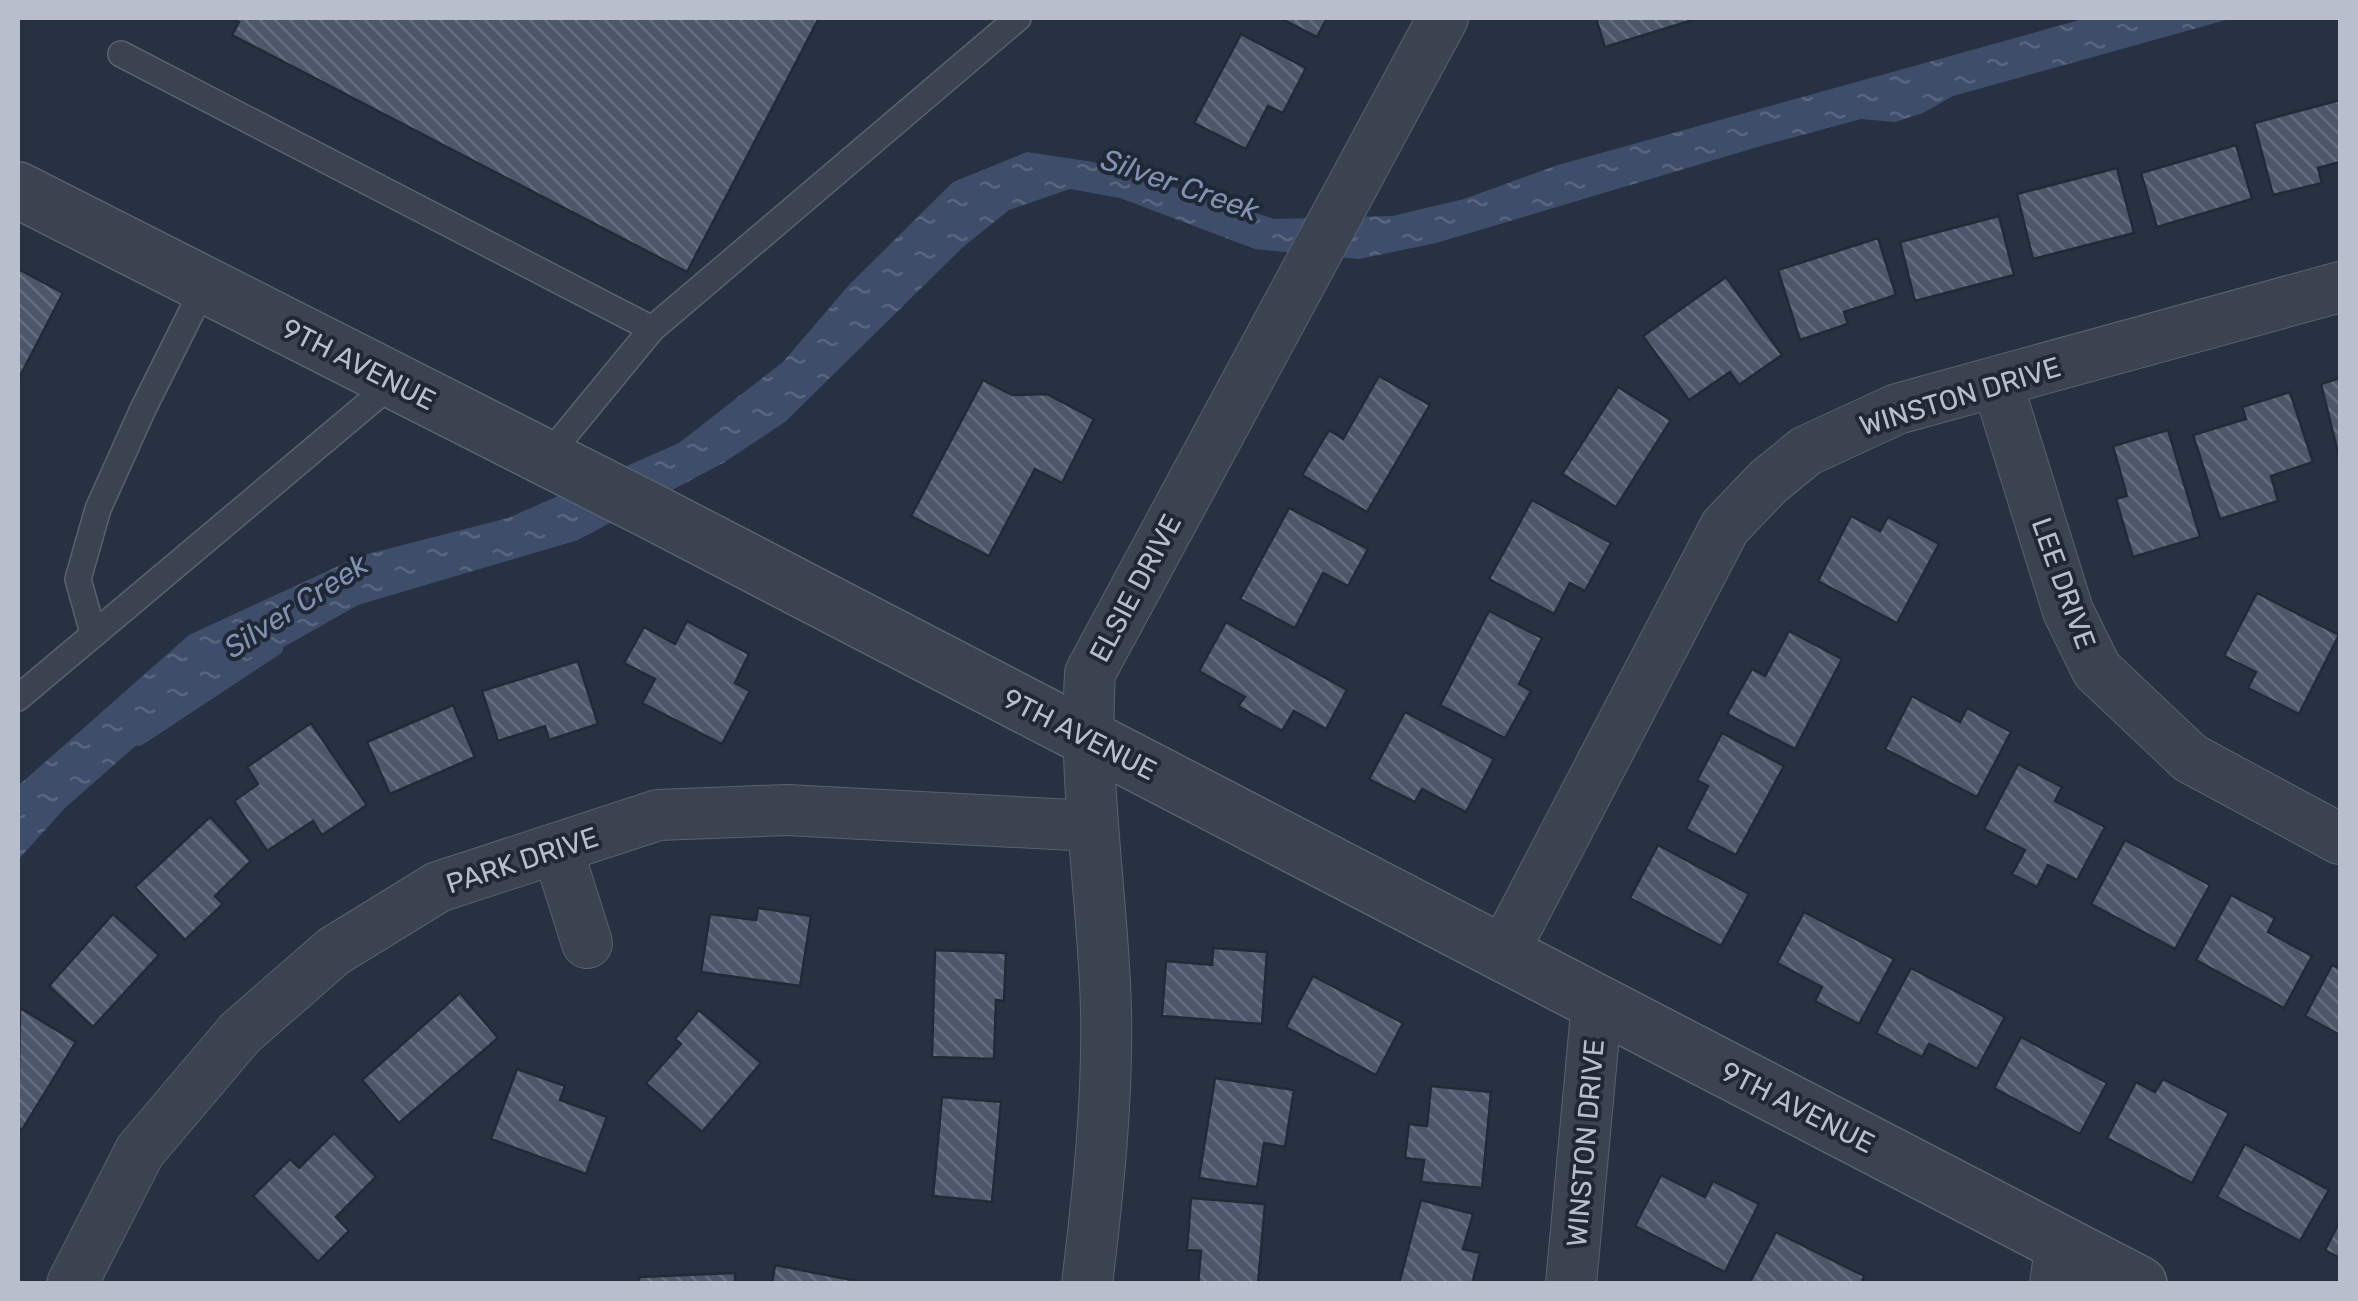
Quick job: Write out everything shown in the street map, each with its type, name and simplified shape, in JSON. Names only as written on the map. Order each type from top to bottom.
[{"type":"street","name":"ELSIE DRIVE","points":[[1087,1284],[1098,1200],[1106,1010],[1086,737],[1090,673],[1443,18]]},
{"type":"street","name":"9TH AVENUE","points":[[18,190],[647,509],[1597,1002],[2058,1263],[2139,1284]]},
{"type":"street","name":"WINSTON DRIVE","points":[[1503,954],[1725,527],[1768,482],[1806,451],[1896,409],[2340,287]]},
{"type":"street","name":"LEE DRIVE","points":[[1997,382],[2068,610],[2098,670],[2190,758],[2340,839]]},
{"type":"street","name":"PARK DRIVE","points":[[72,1284],[140,1150],[240,1033],[334,951],[438,887],[658,815],[768,810],[1092,826]]},
{"type":"street","points":[[557,848],[587,943]]},
{"type":"street","name":"WINSTON DRIVE","points":[[1571,1284],[1597,1002]]},
{"type":"lane","points":[[567,469],[652,329],[1018,18]]},
{"type":"lane","points":[[120,54],[652,329]]},
{"type":"lane","points":[[92,633],[78,579],[98,509],[143,408],[205,286]]},
{"type":"lane","points":[[18,698],[394,382]]},
{"type":"water","points":[[2087,18],[2233,18],[1953,96],[1923,113],[1895,122],[1861,119],[1436,243],[1359,259],[1255,249],[1120,198],[1070,189],[1009,210],[963,247],[785,422],[723,463],[578,540],[358,605],[183,704],[65,808],[18,860],[18,786],[189,635],[360,556],[508,518],[679,443],[783,362],[849,285],[953,182],[1027,152],[1093,162],[1274,219],[1392,216],[1464,199],[1558,165]]},
{"type":"building","points":[[230,18],[819,18],[687,272],[232,35],[239,22]]},
{"type":"building","points":[[1280,18],[1327,18],[1317,37]]},
{"type":"building","points":[[1596,18],[1692,18],[1693,20],[1605,47]]},
{"type":"building","points":[[1241,34],[1306,68],[1283,113],[1268,106],[1246,149],[1194,123]]},
{"type":"building","points":[[2340,100],[2340,162],[2318,168],[2322,183],[2273,195],[2254,123]]},
{"type":"building","points":[[2236,145],[2252,199],[2157,227],[2141,173]]},
{"type":"building","points":[[2117,168],[2134,233],[2033,259],[2017,194]]},
{"type":"building","points":[[1999,216],[2014,275],[1915,301],[1900,242]]},
{"type":"building","points":[[1878,238],[1896,295],[1844,312],[1848,324],[1800,340],[1778,270]]},
{"type":"building","points":[[18,269],[63,293],[18,380]]},
{"type":"building","points":[[1726,277],[1782,355],[1739,385],[1730,372],[1689,400],[1643,336]]},
{"type":"building","points":[[1379,376],[1430,405],[1367,512],[1302,475],[1329,430],[1343,439]]},
{"type":"building","points":[[2340,378],[2340,461],[2321,384]]},
{"type":"building","points":[[983,380],[1012,395],[1047,394],[1094,419],[1062,483],[1035,469],[989,556],[911,516]]},
{"type":"building","points":[[1618,387],[1671,420],[1616,507],[1562,474]]},
{"type":"building","points":[[2290,392],[2313,462],[2271,476],[2278,501],[2220,519],[2193,435],[2246,419],[2242,407]]},
{"type":"building","points":[[2168,430],[2200,537],[2133,557],[2116,499],[2127,496],[2113,446]]},
{"type":"building","points":[[1532,500],[1611,543],[1585,591],[1570,583],[1554,614],[1489,579]]},
{"type":"building","points":[[1289,508],[1368,549],[1348,586],[1323,573],[1295,628],[1240,599]]},
{"type":"building","points":[[1851,516],[1880,531],[1888,517],[1939,544],[1897,623],[1818,581]]},
{"type":"building","points":[[2257,593],[2339,635],[2299,714],[2248,688],[2256,672],[2224,656]]},
{"type":"building","points":[[1489,611],[1542,638],[1519,684],[1531,691],[1505,738],[1440,705]]},
{"type":"building","points":[[687,621],[749,654],[735,683],[750,691],[722,744],[642,703],[655,679],[624,663],[644,627],[675,644]]},
{"type":"building","points":[[1226,622],[1347,690],[1326,729],[1294,711],[1282,731],[1238,706],[1245,697],[1199,671]]},
{"type":"building","points":[[1789,631],[1842,659],[1795,749],[1727,714],[1752,669],[1765,676]]},
{"type":"building","points":[[578,661],[598,724],[549,740],[545,726],[498,741],[482,691]]},
{"type":"building","points":[[1912,696],[1960,722],[1967,708],[2011,732],[1977,797],[1885,749]]},
{"type":"building","points":[[453,705],[475,757],[390,794],[367,742]]},
{"type":"building","points":[[1405,712],[1494,759],[1466,812],[1422,789],[1415,802],[1369,779]]},
{"type":"building","points":[[311,723],[367,805],[322,835],[313,821],[267,851],[234,801],[258,784],[247,767]]},
{"type":"building","points":[[1722,733],[1784,766],[1736,855],[1686,829],[1708,786],[1697,780]]},
{"type":"building","points":[[2018,764],[2062,787],[2055,801],[2105,827],[2077,880],[2048,865],[2037,887],[2012,874],[2025,850],[1984,829]]},
{"type":"building","points":[[210,817],[251,861],[215,896],[223,904],[185,940],[135,887]]},
{"type":"building","points":[[2125,840],[2210,885],[2175,949],[2091,904]]},
{"type":"building","points":[[1658,845],[1749,894],[1721,946],[1630,898]]},
{"type":"building","points":[[2231,895],[2275,918],[2268,932],[2312,956],[2284,1008],[2196,960]]},
{"type":"building","points":[[758,908],[811,916],[800,986],[701,972],[710,914],[756,920]]},
{"type":"building","points":[[1804,912],[1894,959],[1859,1024],[1815,1001],[1822,987],[1777,963]]},
{"type":"building","points":[[113,914],[159,955],[93,1027],[49,986]]},
{"type":"building","points":[[1213,948],[1267,952],[1262,1024],[1162,1016],[1166,961],[1212,965]]},
{"type":"building","points":[[935,950],[1006,953],[1004,1001],[996,1000],[994,1059],[932,1057]]},
{"type":"building","points":[[2332,965],[2340,969],[2340,1035],[2305,1016]]},
{"type":"building","points":[[1911,968],[2005,1017],[1977,1069],[1929,1044],[1922,1057],[1876,1033]]},
{"type":"building","points":[[1313,976],[1403,1023],[1376,1075],[1286,1027]]},
{"type":"building","points":[[460,993],[498,1038],[399,1123],[362,1080]]},
{"type":"building","points":[[20,1008],[76,1042],[22,1130],[18,1127]]},
{"type":"building","points":[[699,1010],[761,1063],[702,1132],[646,1083],[681,1044],[675,1039]]},
{"type":"building","points":[[2021,1037],[2107,1083],[2080,1134],[1994,1088]]},
{"type":"building","points":[[517,1069],[565,1086],[560,1100],[607,1117],[586,1174],[491,1139]]},
{"type":"building","points":[[1215,1078],[1294,1090],[1285,1147],[1264,1143],[1257,1187],[1199,1178]]},
{"type":"building","points":[[2163,1079],[2229,1113],[2192,1183],[2107,1138],[2136,1082],[2155,1092]]},
{"type":"building","points":[[1431,1086],[1491,1092],[1482,1188],[1421,1182],[1424,1160],[1405,1158],[1409,1124],[1427,1126]]},
{"type":"building","points":[[942,1097],[1001,1102],[992,1202],[933,1196]]},
{"type":"building","points":[[334,1133],[376,1177],[336,1217],[349,1231],[318,1262],[253,1196],[290,1159],[299,1168]]},
{"type":"building","points":[[2245,1144],[2329,1190],[2300,1241],[2217,1197]]},
{"type":"building","points":[[1661,1175],[1705,1197],[1713,1181],[1759,1204],[1725,1272],[1635,1226]]},
{"type":"building","points":[[1191,1198],[1265,1204],[1258,1284],[1198,1284],[1201,1251],[1187,1250]]},
{"type":"building","points":[[1421,1200],[1473,1214],[1463,1249],[1480,1253],[1472,1284],[1399,1284]]},
{"type":"building","points":[[2340,1221],[2340,1258],[2325,1250]]},
{"type":"building","points":[[1776,1232],[1864,1276],[1861,1284],[1750,1282]]},
{"type":"building","points":[[775,1265],[872,1284],[772,1284]]},
{"type":"building","points":[[735,1273],[735,1284],[639,1284],[639,1277]]},
{"type":"waterway","name":"Silver Creek","points":[[139,740],[277,649]]}]
